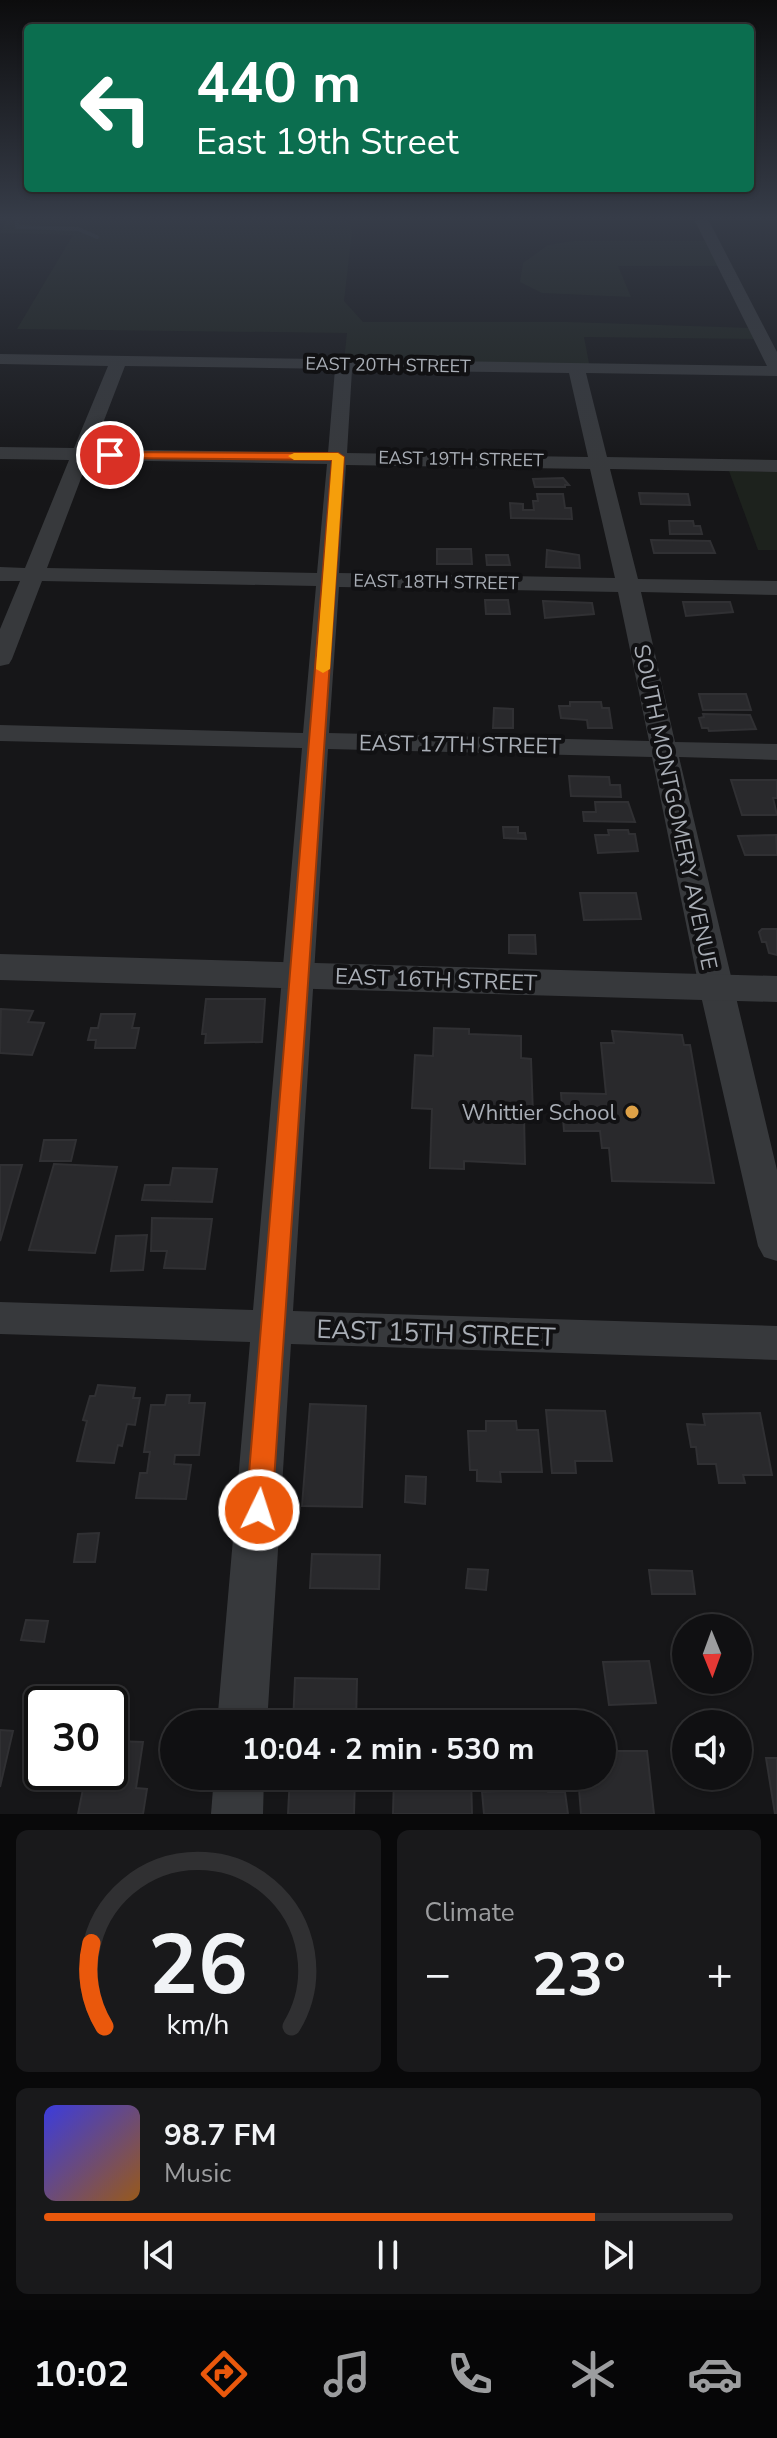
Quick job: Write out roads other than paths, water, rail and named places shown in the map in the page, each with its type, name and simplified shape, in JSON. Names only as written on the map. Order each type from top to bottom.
[{"type":"street","points":[[744,304],[777,370]]},
{"type":"street","name":"EAST 20TH STREET","points":[[0,359],[777,370]]},
{"type":"street","points":[[0,659],[118,361]]},
{"type":"street","points":[[243,1710],[344,365]]},
{"type":"street","name":"SOUTH MONTGOMERY AVENUE","points":[[576,368],[596,462],[628,585],[715,987],[777,1246]]},
{"type":"street","name":"EAST 19TH STREET","points":[[0,453],[777,466]]},
{"type":"street","name":"EAST 18TH STREET","points":[[0,574],[777,588]]},
{"type":"street","name":"EAST 17TH STREET","points":[[0,733],[777,752]]},
{"type":"street","name":"EAST 16TH STREET","points":[[0,967],[777,989]]},
{"type":"street","name":"EAST 15TH STREET","points":[[0,1318],[777,1343]]},
{"type":"street","points":[[237,1814],[238,1790]]},
{"type":"place","name":"Whittier School","points":[[632,1112]]}]
